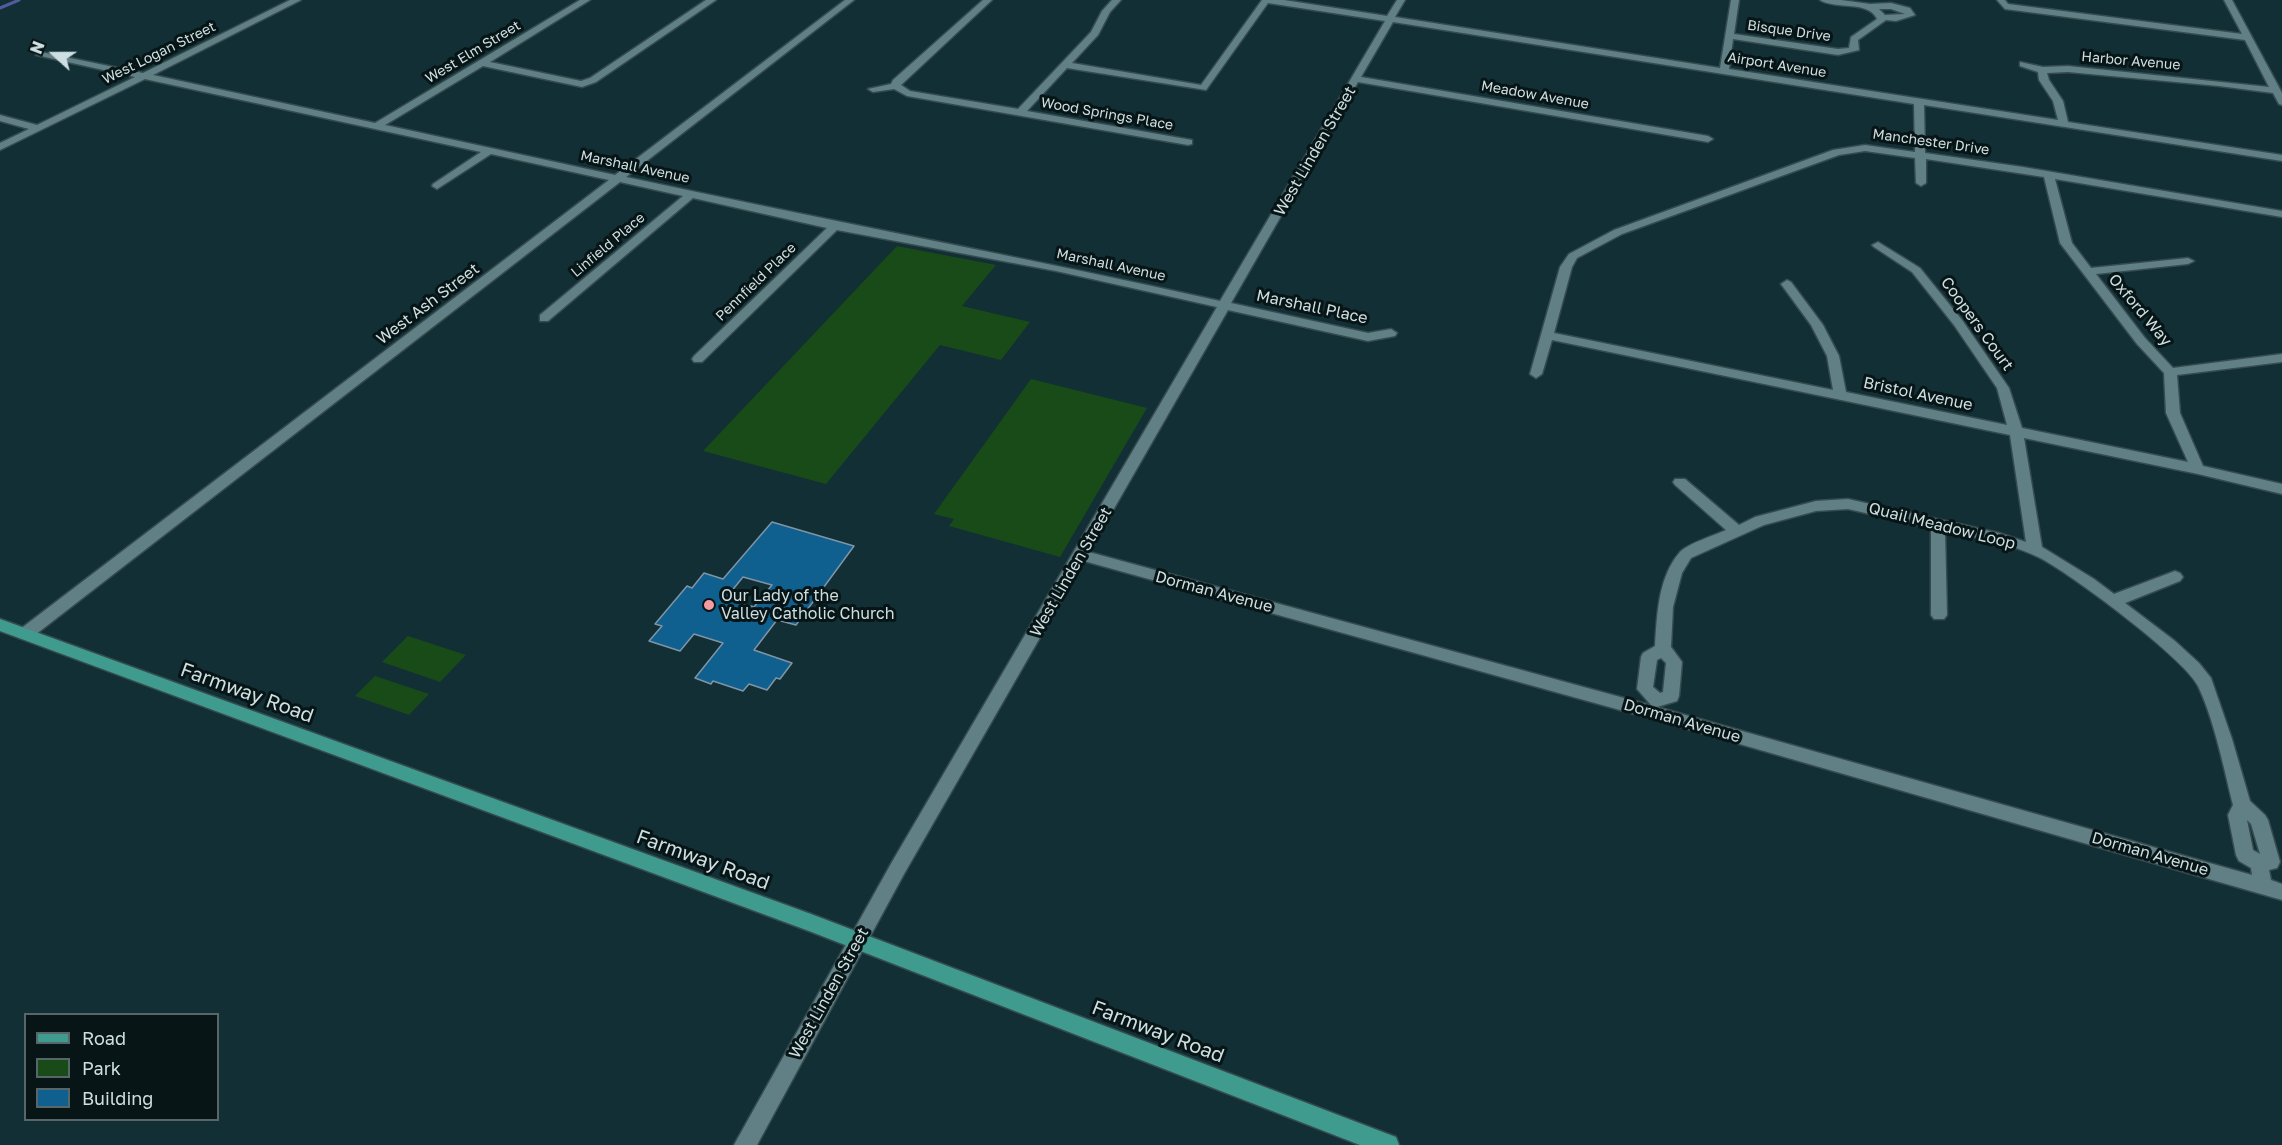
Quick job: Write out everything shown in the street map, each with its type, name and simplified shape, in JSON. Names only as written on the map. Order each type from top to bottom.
[{"type":"main road","name":"Farmway Road","points":[[0,625],[858,941],[1388,1145]]},
{"type":"street","name":"West Logan Street","points":[[0,147],[297,0]]},
{"type":"street","name":"West Elm Street","points":[[375,127],[586,0]]},
{"type":"street","points":[[482,63],[582,84],[593,80],[712,0]]},
{"type":"street","name":"West Ash Street","points":[[25,634],[850,0]]},
{"type":"street","points":[[873,89],[896,86],[896,82],[988,0]]},
{"type":"street","points":[[1020,113],[1095,33],[1106,11],[1117,0]]},
{"type":"street","points":[[1066,65],[1203,88],[1267,0]]},
{"type":"street","name":"Airport Avenue","points":[[1267,0],[2282,158]]},
{"type":"street","name":"West Linden Street","points":[[745,1145],[858,941],[1401,0]]},
{"type":"street","points":[[1724,70],[1735,0]]},
{"type":"street","points":[[1824,0],[1869,7],[1899,7],[1907,10],[1911,15],[1896,18],[1881,17],[1869,7]]},
{"type":"street","points":[[2001,0],[2005,6],[2248,38]]},
{"type":"street","points":[[2228,0],[2282,102]]},
{"type":"street","name":"Bisque Drive","points":[[1730,36],[1838,52],[1854,50],[1854,39],[1882,20],[1881,17]]},
{"type":"street","name":"Marshall Avenue","points":[[39,54],[835,226],[1056,268],[1226,305]]},
{"type":"street","name":"Harbor Avenue","points":[[2023,64],[2042,70],[2068,69],[2219,83],[2276,91]]},
{"type":"street","points":[[2042,70],[2044,80],[2058,101],[2064,124]]},
{"type":"street","name":"Meadow Avenue","points":[[1357,79],[1708,138]]},
{"type":"street","name":"Wood Springs Place","points":[[896,86],[907,93],[1188,142]]},
{"type":"street","points":[[1918,101],[1921,183]]},
{"type":"street","points":[[0,118],[38,128]]},
{"type":"street","name":"Manchester Drive","points":[[1536,374],[1566,267],[1573,256],[1618,232],[1837,152],[1865,148],[1919,155],[2282,214]]},
{"type":"street","points":[[437,186],[489,151]]},
{"type":"street","name":"Oxford Way","points":[[2049,175],[2066,243],[2141,341],[2170,372],[2173,413],[2198,469]]},
{"type":"street","name":"Linfield Place","points":[[544,318],[692,195]]},
{"type":"street","name":"Pennfield Place","points":[[698,359],[835,226]]},
{"type":"street","name":"Coopers Court","points":[[1878,245],[1916,270],[1947,308],[2003,388],[2016,432],[2035,550]]},
{"type":"street","points":[[2087,272],[2188,261]]},
{"type":"street","points":[[1787,284],[1817,324],[1833,356],[1840,395]]},
{"type":"street","name":"Marshall Place","points":[[1226,305],[1368,337],[1391,333]]},
{"type":"street","name":"Bristol Avenue","points":[[1547,335],[2198,469],[2282,489]]},
{"type":"street","points":[[2170,372],[2282,358]]},
{"type":"street","points":[[1680,482],[1737,531]]},
{"type":"street","name":"Quail Meadow Loop","points":[[1657,706],[1671,696],[1674,662],[1663,649],[1665,607],[1675,573],[1686,554],[1760,521],[1815,506],[1848,504],[1999,537],[2035,550],[2089,583],[2169,645],[2205,683],[2224,739],[2242,805],[2259,820],[2271,862],[2259,863],[2263,886]]},
{"type":"street","points":[[1938,524],[1939,615]]},
{"type":"street","name":"Dorman Avenue","points":[[1081,555],[1657,706],[2282,892]]},
{"type":"street","points":[[2113,601],[2175,577]]},
{"type":"street","points":[[1657,706],[1645,689],[1649,657],[1663,649]]},
{"type":"green space","points":[[897,246],[996,265],[962,306],[1030,322],[1001,360],[940,345],[826,484],[703,451]]},
{"type":"green space","points":[[1031,379],[1147,408],[1060,557],[949,526],[954,519],[934,514]]},
{"type":"green space","points":[[408,636],[466,655],[440,682],[382,662]]},
{"type":"green space","points":[[375,676],[429,694],[409,715],[355,696]]},
{"type":"building","name":"Our Lady of the Valley Catholic Church","points":[[772,522],[854,546],[796,625],[777,620],[754,650],[792,663],[780,679],[776,678],[767,690],[749,684],[743,691],[713,681],[711,684],[695,678],[723,643],[694,634],[680,651],[649,641],[662,626],[655,624],[687,586],[692,588],[704,573],[723,579]],"holes":[[[743,577],[772,585],[754,607],[726,598]]]},
{"type":"waterway","points":[[0,8],[19,0]]},
{"type":"place","name":"Our Lady of the Valley Catholic Church","points":[[709,605]]}]
